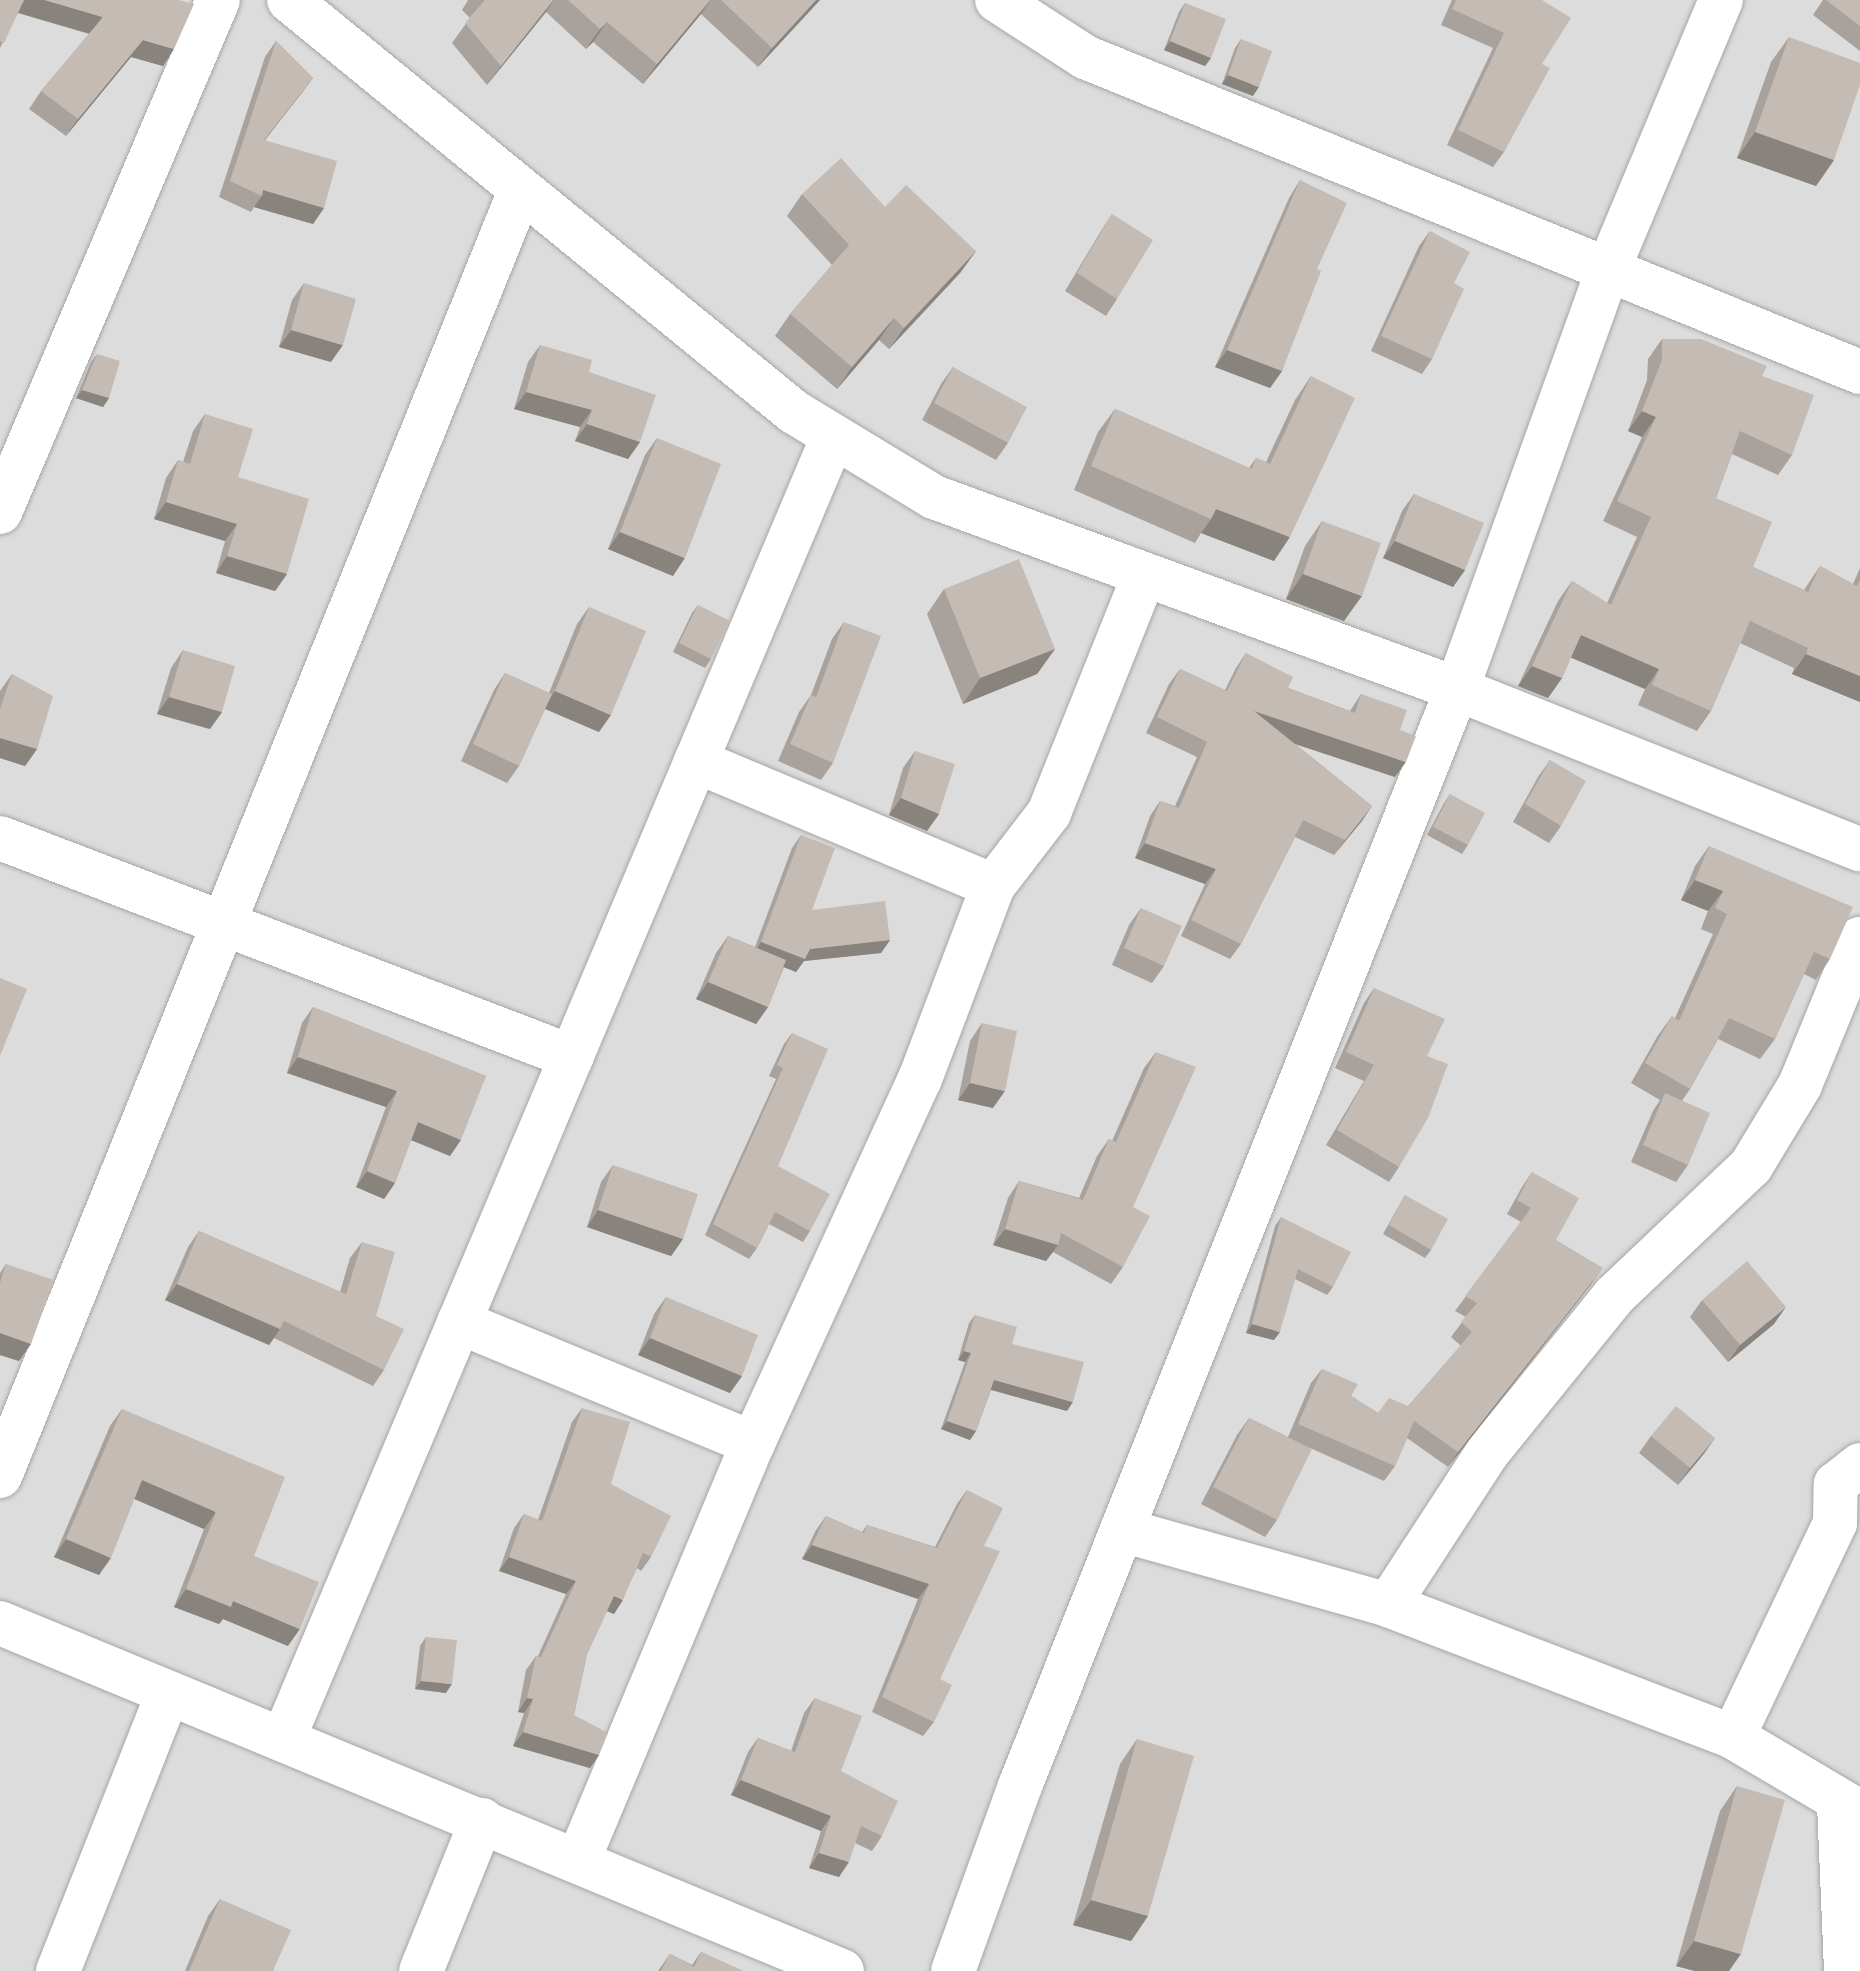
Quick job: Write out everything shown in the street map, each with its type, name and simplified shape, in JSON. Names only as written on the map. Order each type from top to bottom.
[{"type":"street","points":[[0,512],[218,0]]},
{"type":"street","points":[[289,0],[520,191],[832,439],[934,497],[1457,689],[1860,849]]},
{"type":"street","points":[[997,0],[1085,57],[1860,372]]},
{"type":"street","points":[[953,1971],[1122,1530],[1457,689],[1608,270],[1721,0]]},
{"type":"street","points":[[0,1476],[520,191]]},
{"type":"street","points":[[283,1740],[832,439]]},
{"type":"street","points":[[578,1861],[753,1443],[920,1079],[993,886],[1049,813],[1089,723],[1144,576]]},
{"type":"street","points":[[696,761],[993,886]]},
{"type":"street","points":[[0,838],[223,926],[572,1057]]},
{"type":"street","points":[[1388,1605],[1487,1453],[1614,1296],[1751,1166],[1800,1085],[1860,939]]},
{"type":"street","points":[[459,1322],[753,1443]]},
{"type":"street","points":[[1733,1737],[1835,1523],[1836,1484],[1860,1465]]},
{"type":"street","points":[[1122,1530],[1388,1605],[1733,1737],[1850,1808],[1846,1971]]},
{"type":"street","points":[[0,1623],[578,1861],[779,1957],[842,1971]]},
{"type":"street","points":[[58,1971],[168,1693]]},
{"type":"street","points":[[421,1971],[482,1820]]},
{"type":"shaded area","points":[[0,0],[1860,0],[1860,1971],[0,1971]]},
{"type":"building","points":[[0,0],[24,0],[4,43],[0,41]]},
{"type":"building","points":[[45,0],[179,0],[194,4],[174,49],[143,40],[78,119],[41,91],[103,17]]},
{"type":"building","points":[[485,0],[553,0],[501,66],[465,23]]},
{"type":"building","points":[[568,0],[710,0],[657,64],[607,22],[600,29]]},
{"type":"building","points":[[721,0],[816,0],[772,48]]},
{"type":"building","points":[[1456,0],[1542,0],[1571,18],[1542,64],[1550,68],[1504,152],[1458,130],[1504,33],[1452,9]]},
{"type":"building","points":[[1826,0],[1860,0],[1860,26]]},
{"type":"building","points":[[1185,3],[1226,19],[1211,58],[1170,41]]},
{"type":"building","points":[[1789,37],[1860,63],[1860,85],[1834,160],[1755,132]]},
{"type":"building","points":[[1241,39],[1272,51],[1259,87],[1228,75]]},
{"type":"building","points":[[276,41],[313,78],[264,140],[337,161],[324,208],[263,190],[262,196],[230,181]]},
{"type":"building","points":[[841,158],[885,207],[906,185],[976,251],[904,328],[894,318],[852,367],[790,314],[849,245],[802,194]]},
{"type":"building","points":[[1300,180],[1347,203],[1317,269],[1321,271],[1282,371],[1227,350]]},
{"type":"building","points":[[1112,214],[1153,240],[1117,299],[1077,273]]},
{"type":"building","points":[[1430,231],[1470,252],[1454,283],[1464,289],[1432,359],[1381,336]]},
{"type":"building","points":[[304,283],[356,299],[343,345],[291,330]]},
{"type":"building","points":[[1662,339],[1701,339],[1767,366],[1762,376],[1814,395],[1792,455],[1740,431],[1716,498],[1772,522],[1753,567],[1808,592],[1820,566],[1857,586],[1860,580],[1860,676],[1806,654],[1808,648],[1750,621],[1711,711],[1652,685],[1659,669],[1581,635],[1562,678],[1532,666],[1572,581],[1611,605],[1651,517],[1617,501],[1656,417],[1642,411],[1662,360]]},
{"type":"building","points":[[540,345],[592,360],[589,372],[656,395],[640,442],[587,424],[592,410],[526,392]]},
{"type":"building","points":[[97,354],[120,361],[109,398],[82,390]]},
{"type":"building","points":[[953,367],[1027,407],[1008,443],[934,403]]},
{"type":"building","points":[[1311,376],[1355,398],[1290,537],[1216,509],[1211,519],[1091,466],[1115,409],[1252,469],[1256,458],[1270,464]]},
{"type":"building","points":[[205,414],[253,429],[238,477],[309,499],[287,574],[227,556],[237,524],[166,502],[178,460],[190,464]]},
{"type":"building","points":[[657,438],[721,464],[685,558],[620,532]]},
{"type":"building","points":[[1414,494],[1484,523],[1465,570],[1395,541]]},
{"type":"building","points":[[1322,521],[1381,543],[1362,596],[1303,574]]},
{"type":"building","points":[[1019,559],[1055,649],[980,678],[944,589]]},
{"type":"building","points":[[698,605],[730,621],[711,659],[679,643]]},
{"type":"building","points":[[589,607],[646,631],[611,715],[555,691]]},
{"type":"building","points":[[844,622],[881,636],[833,763],[790,744],[811,695],[816,697]]},
{"type":"building","points":[[183,650],[235,666],[222,712],[169,697]]},
{"type":"building","points":[[1246,653],[1293,677],[1288,688],[1355,713],[1361,694],[1407,710],[1400,730],[1416,736],[1406,762],[1254,711],[1372,806],[1345,840],[1303,820],[1241,944],[1191,920],[1216,869],[1145,843],[1160,801],[1179,808],[1207,742],[1157,717],[1180,669],[1227,691]]},
{"type":"building","points":[[505,673],[552,694],[519,766],[473,744]]},
{"type":"building","points":[[12,674],[53,696],[37,749],[0,738],[0,709]]},
{"type":"building","points":[[915,751],[955,764],[939,814],[901,798]]},
{"type":"building","points":[[1550,760],[1586,781],[1561,826],[1525,804]]},
{"type":"building","points":[[1450,794],[1485,813],[1468,845],[1433,827]]},
{"type":"building","points":[[801,835],[835,848],[812,910],[885,901],[890,940],[810,949],[805,959],[761,942]]},
{"type":"building","points":[[1709,846],[1853,907],[1830,959],[1814,952],[1775,1039],[1729,1018],[1690,1089],[1645,1063],[1672,1016],[1679,1021],[1727,914],[1715,908],[1723,891],[1695,880]]},
{"type":"building","points":[[1141,908],[1182,926],[1164,966],[1124,948]]},
{"type":"building","points":[[728,936],[786,960],[768,1007],[708,982]]},
{"type":"building","points":[[0,978],[27,989],[0,1056]]},
{"type":"building","points":[[1374,988],[1445,1019],[1427,1056],[1448,1064],[1428,1118],[1399,1167],[1337,1130],[1374,1065],[1346,1052]]},
{"type":"building","points":[[313,1007],[486,1076],[461,1140],[418,1122],[395,1183],[367,1171],[397,1091],[298,1057]]},
{"type":"building","points":[[982,1023],[1017,1031],[1005,1091],[970,1083]]},
{"type":"building","points":[[792,1033],[828,1049],[778,1166],[830,1194],[810,1231],[775,1212],[757,1248],[713,1224],[783,1068],[777,1065]]},
{"type":"building","points":[[1156,1052],[1196,1067],[1133,1207],[1150,1216],[1123,1267],[1061,1233],[1058,1245],[1005,1229],[1019,1181],[1083,1200],[1109,1139],[1116,1142]]},
{"type":"building","points":[[1665,1093],[1710,1113],[1688,1165],[1643,1145]]},
{"type":"building","points":[[613,1165],[698,1194],[683,1239],[598,1210]]},
{"type":"building","points":[[1532,1172],[1579,1198],[1556,1240],[1603,1268],[1458,1452],[1414,1421],[1395,1466],[1298,1424],[1322,1369],[1358,1384],[1351,1396],[1378,1413],[1389,1398],[1408,1406],[1472,1332],[1461,1322],[1477,1303],[1465,1296],[1531,1208],[1517,1200]]},
{"type":"building","points":[[1405,1195],[1448,1219],[1431,1250],[1389,1225]]},
{"type":"building","points":[[1281,1217],[1351,1252],[1333,1287],[1298,1269],[1280,1332],[1252,1324]]},
{"type":"building","points":[[199,1231],[346,1294],[362,1242],[395,1252],[376,1316],[404,1329],[384,1370],[284,1321],[280,1329],[177,1284]]},
{"type":"building","points":[[1747,1261],[1786,1307],[1740,1345],[1702,1300]]},
{"type":"building","points":[[6,1264],[54,1280],[31,1344],[0,1333],[0,1283]]},
{"type":"building","points":[[666,1297],[758,1335],[742,1376],[650,1338]]},
{"type":"building","points":[[975,1315],[1017,1327],[1012,1344],[1084,1362],[1073,1402],[994,1380],[976,1431],[947,1421],[971,1353],[964,1351]]},
{"type":"building","points":[[1676,1406],[1715,1438],[1690,1468],[1651,1436]]},
{"type":"building","points":[[582,1408],[630,1422],[611,1484],[671,1516],[651,1557],[643,1553],[623,1600],[614,1596],[587,1654],[574,1715],[608,1733],[599,1755],[523,1732],[533,1699],[527,1698],[536,1656],[541,1657],[576,1581],[509,1557],[524,1514],[542,1521]]},
{"type":"building","points":[[122,1409],[285,1477],[254,1556],[319,1582],[300,1629],[233,1601],[231,1607],[186,1589],[216,1512],[142,1480],[111,1558],[66,1539]]},
{"type":"building","points":[[1249,1418],[1312,1449],[1277,1520],[1213,1487]]},
{"type":"building","points":[[967,1490],[1003,1508],[984,1546],[1000,1551],[940,1679],[952,1685],[934,1722],[882,1697],[929,1584],[812,1545],[826,1516],[864,1533],[867,1525],[937,1548]]},
{"type":"building","points":[[426,1637],[457,1640],[452,1684],[421,1681]]},
{"type":"building","points":[[815,1698],[862,1716],[841,1771],[898,1801],[882,1836],[861,1826],[849,1862],[819,1853],[831,1816],[741,1780],[758,1738],[795,1752]]},
{"type":"building","points":[[1137,1739],[1194,1756],[1148,1916],[1091,1900]]},
{"type":"building","points":[[1737,1786],[1785,1800],[1741,1954],[1694,1941]]},
{"type":"building","points":[[220,1899],[291,1930],[273,1971],[189,1971]]},
{"type":"building","points":[[701,1952],[743,1971],[661,1971],[670,1954],[694,1967]]}]
